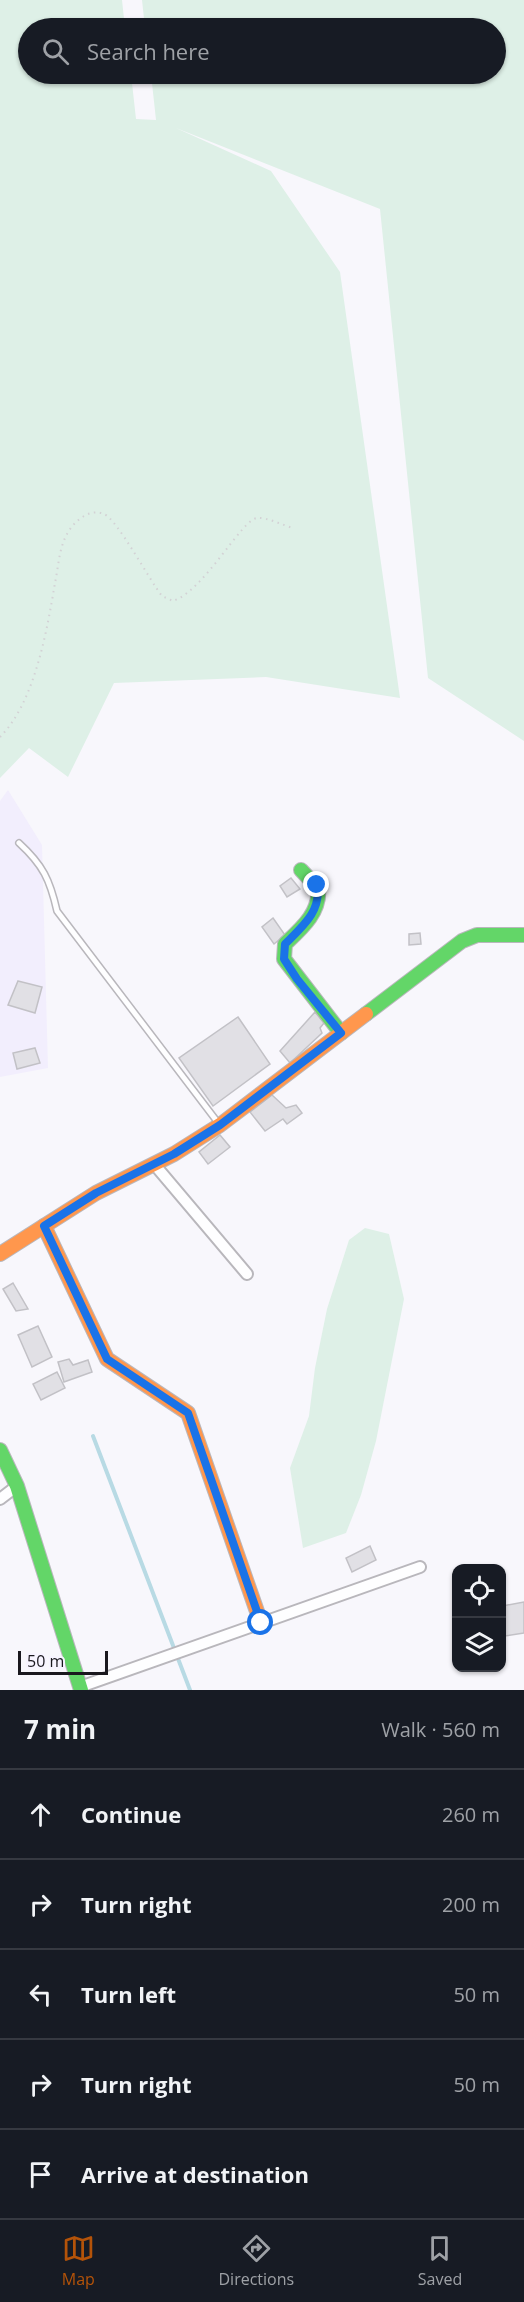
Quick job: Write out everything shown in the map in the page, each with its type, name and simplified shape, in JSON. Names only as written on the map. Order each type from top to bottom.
[{"type":"street","points":[[301,870],[317,885],[320,899],[307,922],[285,944],[284,959],[297,979],[341,1033]]},
{"type":"street","points":[[0,1254],[96,1193],[154,1164],[220,1125],[462,941],[477,935],[524,935]]},
{"type":"street","points":[[154,1164],[247,1274]]},
{"type":"street","points":[[44,1226],[107,1359],[188,1413],[261,1623]]},
{"type":"street","points":[[0,1450],[17,1486],[81,1689],[420,1567]]},
{"type":"street","points":[[0,1499],[17,1486]]},
{"type":"lane","points":[[19,843],[38,860],[46,876],[57,912],[220,1125]]},
{"type":"path","points":[[0,737],[25,697],[45,640],[64,538],[77,520],[92,512],[105,514],[116,525],[162,596],[173,601],[182,598],[213,570],[248,521],[258,518],[293,528]]},
{"type":"shaded area","points":[[0,0],[122,0],[124,18],[18,18],[18,84],[132,84],[136,119],[156,120],[152,84],[506,84],[506,18],[144,18],[142,0],[524,0],[524,741],[428,678],[380,209],[176,128],[271,171],[340,272],[400,698],[266,677],[114,683],[68,777],[29,748],[0,778]]},
{"type":"shaded area","points":[[8,790],[42,845],[48,1068],[0,1077],[0,801]]},
{"type":"shaded area","points":[[365,1228],[389,1234],[404,1299],[376,1441],[361,1495],[346,1533],[303,1548],[290,1468],[309,1416],[315,1368],[327,1309],[349,1240]]},
{"type":"building","points":[[291,878],[300,889],[287,897],[280,886]]},
{"type":"building","points":[[273,918],[285,935],[274,944],[262,927]]},
{"type":"building","points":[[420,933],[421,944],[409,945],[409,934]]},
{"type":"building","points":[[18,981],[42,987],[35,1013],[8,1005]]},
{"type":"building","points":[[315,1012],[324,1023],[320,1028],[322,1033],[290,1063],[280,1051]]},
{"type":"building","points":[[238,1017],[270,1064],[213,1106],[179,1058]]},
{"type":"building","points":[[35,1048],[40,1063],[17,1069],[13,1053]]},
{"type":"building","points":[[272,1095],[286,1108],[296,1105],[302,1113],[287,1124],[283,1119],[265,1131],[250,1112]]},
{"type":"building","points":[[220,1135],[230,1147],[208,1164],[199,1152]]},
{"type":"building","points":[[13,1283],[28,1309],[16,1311],[3,1289]]},
{"type":"building","points":[[38,1326],[52,1357],[32,1367],[18,1335]]},
{"type":"building","points":[[69,1359],[73,1365],[88,1360],[92,1372],[64,1382],[58,1362]]},
{"type":"building","points":[[57,1372],[65,1388],[41,1400],[33,1384]]},
{"type":"building","points":[[370,1546],[376,1560],[352,1572],[346,1558]]},
{"type":"building","points":[[524,1602],[524,1633],[506,1636],[506,1605]]},
{"type":"waterway","points":[[93,1436],[190,1690]]},
{"type":"traffic: fast","points":[[301,870],[318,888],[318,897],[309,919],[285,944],[284,959],[341,1033]]},
{"type":"traffic: fast","points":[[366,1014],[462,941],[477,935],[524,935]]},
{"type":"traffic: fast","points":[[0,1450],[17,1486],[81,1690]]},
{"type":"traffic: slow","points":[[0,1254],[96,1193],[174,1154],[220,1125],[366,1014]]},
{"type":"traffic: slow","points":[[44,1226],[107,1359],[188,1413],[261,1623]]},
{"type":"route","points":[[261,1623],[188,1413],[107,1359],[44,1226],[96,1193],[174,1154],[220,1125],[341,1033],[297,979],[284,959],[285,944],[307,922],[320,899],[317,885]]}]
